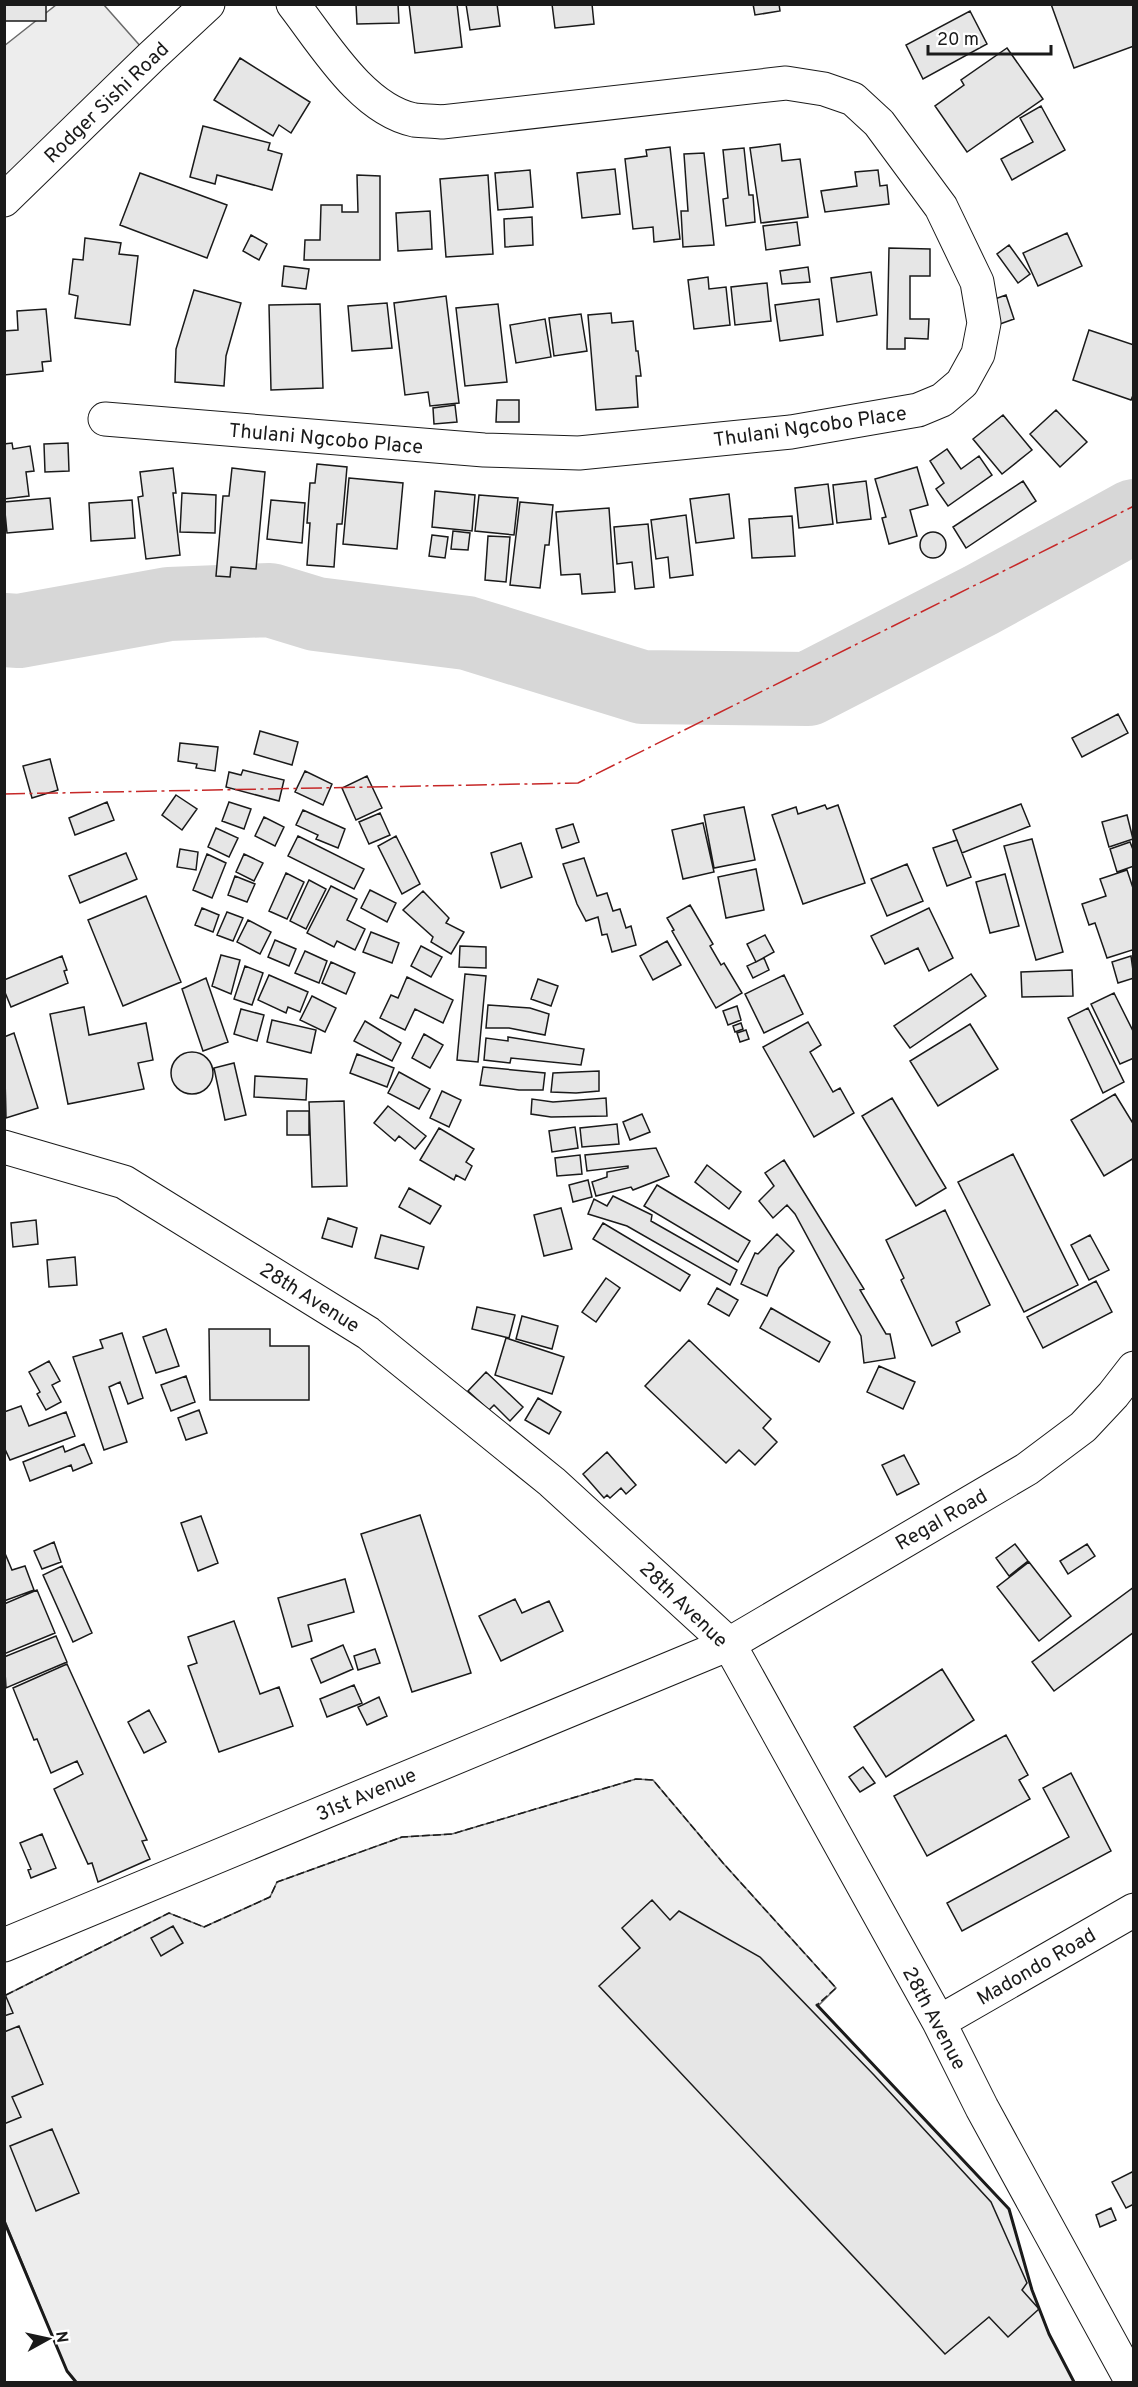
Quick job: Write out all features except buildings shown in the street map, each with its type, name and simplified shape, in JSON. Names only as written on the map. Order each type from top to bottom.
[{"type":"street","name":"Rodger Sishi Road","points":[[4,200],[208,4]]},
{"type":"street","name":"Thulani Ngcobo Place","points":[[105,418],[484,450],[579,453],[791,432],[918,410],[942,400],[962,383],[978,354],[984,322],[977,282],[941,207],[879,123],[853,99],[824,89],[786,83],[442,122],[413,120],[384,108],[355,84],[293,4]]},
{"type":"street","name":"28th Avenue","points":[[4,1147],[124,1182],[368,1333],[552,1482],[729,1644],[939,2022],[1033,2202],[1132,2382]]},
{"type":"street","name":"Regal Road","points":[[729,1644],[1027,1468],[1083,1427],[1134,1368]]},
{"type":"street","name":"31st Avenue","points":[[4,1945],[729,1644]]},
{"type":"street","name":"Madondo Road","points":[[939,2022],[1134,1910]]},
{"type":"shaded area","points":[[56,5],[104,5],[150,57],[4,198],[4,46]]},
{"type":"shaded area","points":[[636,1779],[653,1780],[723,1863],[836,1988],[818,2006],[1009,2209],[1032,2290],[1049,2334],[1074,2382],[76,2382],[67,2371],[5,2221],[4,1992],[6,1995],[169,1913],[204,1927],[270,1897],[277,1882],[402,1837],[452,1834]]},
{"type":"waterway","points":[[4,630],[19,631],[169,604],[270,600],[316,614],[467,633],[642,687],[808,689],[981,600],[1134,516]]},
{"type":"fence","points":[[6,1995],[169,1913],[204,1927],[270,1897],[277,1882],[402,1837],[452,1834],[636,1779],[653,1780],[723,1863],[836,1988],[817,2005]]},
{"type":"wall","points":[[817,2005],[1009,2209],[1032,2290],[1049,2334],[1074,2382]]},
{"type":"wall","points":[[4,2221],[67,2371],[76,2382]]},
{"type":"power","points":[[4,794],[578,783],[1134,506]]}]
